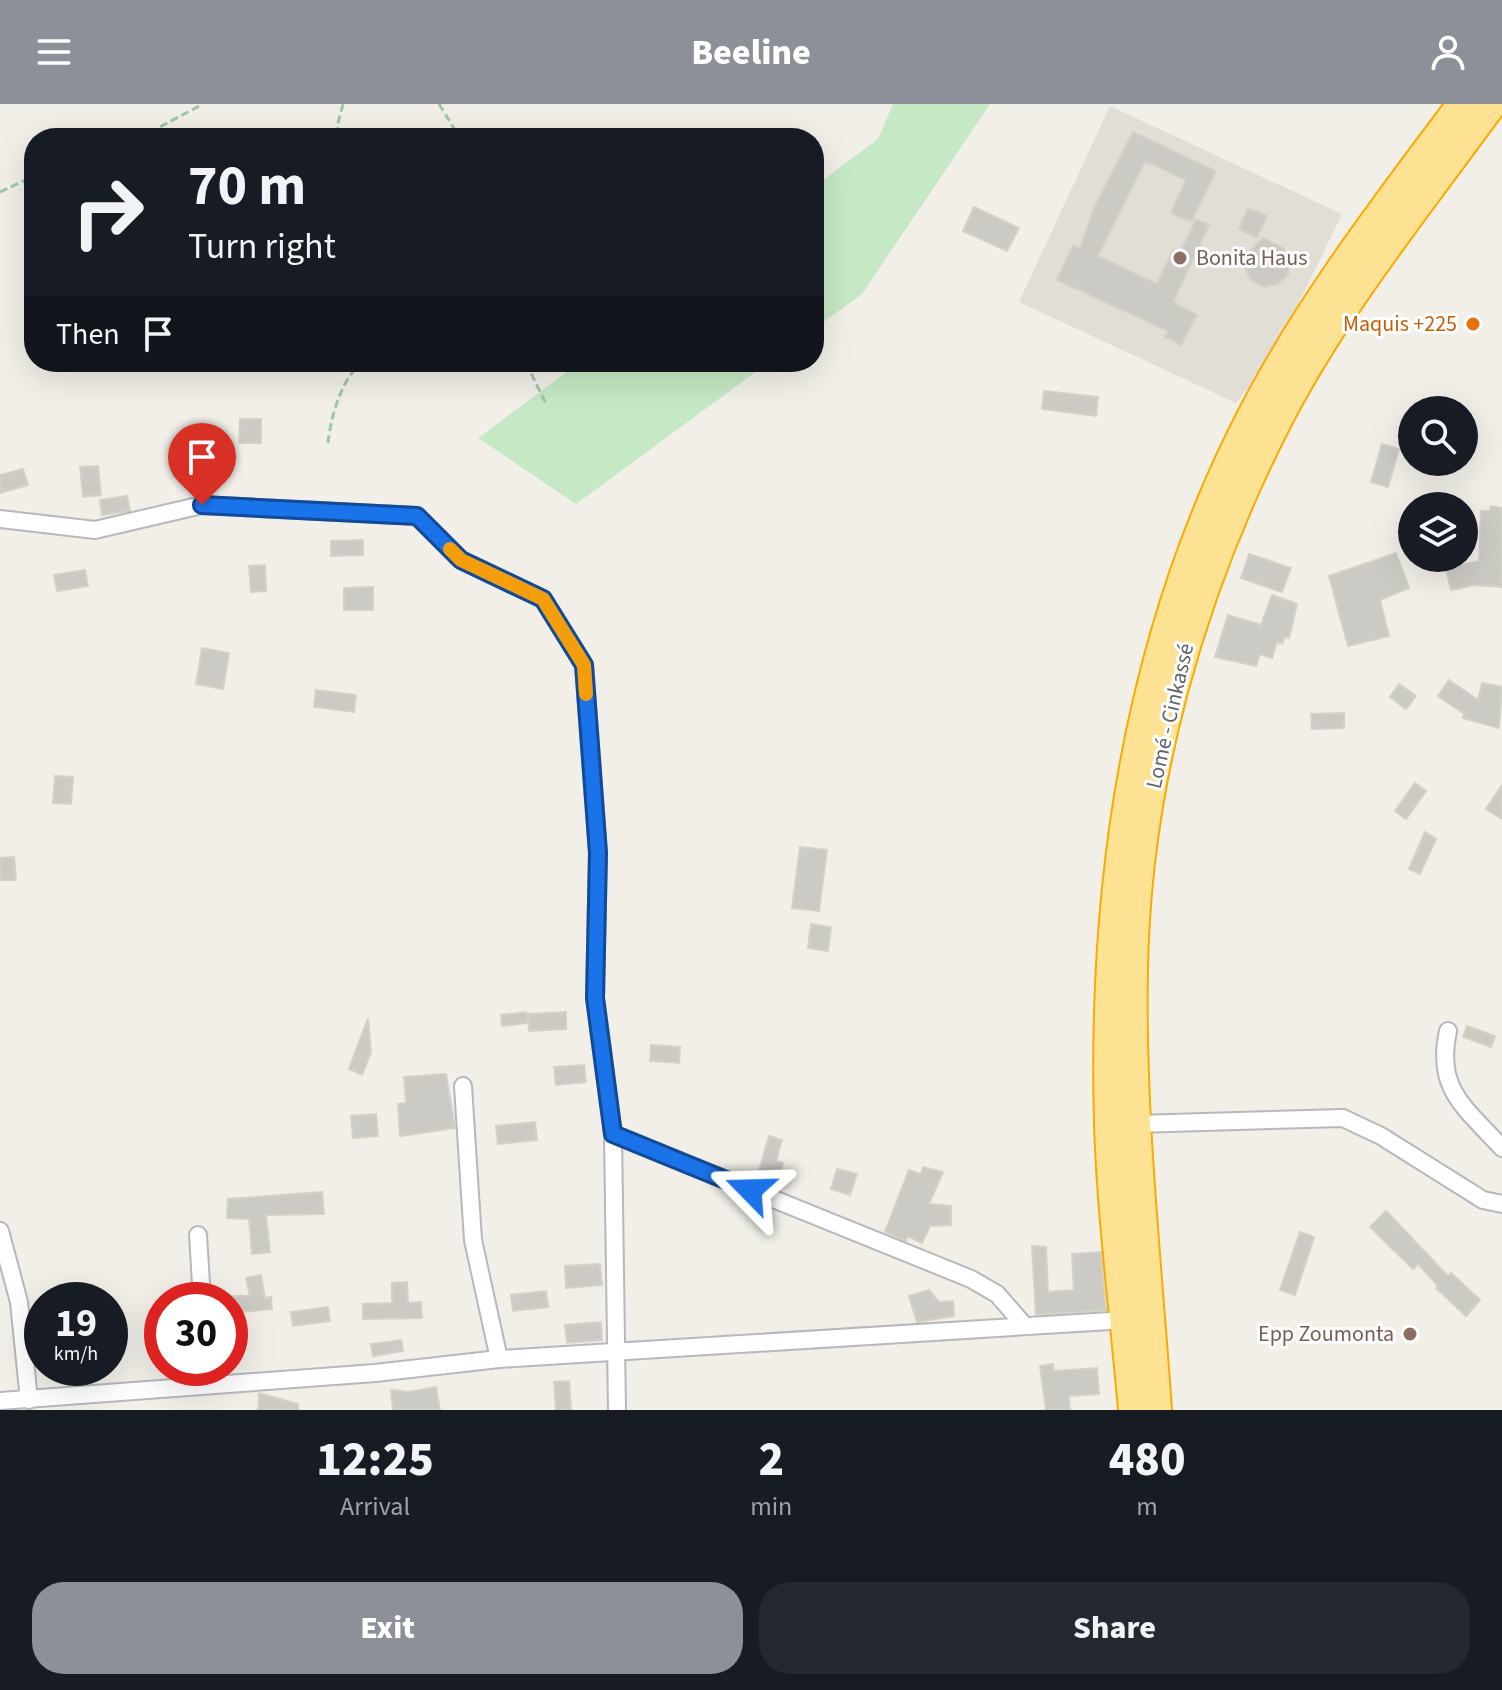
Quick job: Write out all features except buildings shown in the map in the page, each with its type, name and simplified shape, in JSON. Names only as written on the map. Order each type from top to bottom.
[{"type":"highway","name":"Lomé - Cinkassé","points":[[1134,1410],[1110,1126],[1110,967],[1122,835],[1145,714],[1250,422],[1320,300],[1463,104]]},
{"type":"highway","name":"Lomé - Cinkassé","points":[[1156,1410],[1136,1124],[1132,967],[1143,837],[1194,577],[1306,368],[1378,259],[1491,104]]},
{"type":"street","points":[[0,519],[95,530],[202,505],[417,516],[461,560],[543,599],[584,665],[598,853],[595,998],[613,1134],[617,1410]]},
{"type":"street","points":[[1448,1031],[1444,1070],[1450,1088],[1459,1103],[1502,1148]]},
{"type":"street","points":[[463,1086],[473,1240],[499,1359]]},
{"type":"street","points":[[1136,1124],[1343,1118],[1381,1136],[1483,1200],[1502,1204]]},
{"type":"street","points":[[613,1134],[971,1279],[997,1294],[1024,1325]]},
{"type":"street","points":[[0,1231],[19,1302],[29,1400]]},
{"type":"street","points":[[198,1235],[201,1282]]},
{"type":"street","points":[[248,1383],[499,1359],[1126,1320]]},
{"type":"street","points":[[0,1401],[221,1386]]},
{"type":"path","points":[[158,128],[203,104]]},
{"type":"path","points":[[338,128],[343,104]]},
{"type":"path","points":[[439,104],[454,128]]},
{"type":"path","points":[[0,192],[24,181]]},
{"type":"path","points":[[328,443],[330,421],[346,378],[352,372]]},
{"type":"path","points":[[531,372],[546,404]]},
{"type":"shaded area","name":"Bonita Haus","points":[[1110,106],[1342,214],[1273,356],[1236,403],[1019,302]]},
{"type":"green space","points":[[893,104],[990,104],[862,294],[824,322],[824,180],[878,139]]},
{"type":"green space","points":[[567,372],[755,372],[576,504],[478,438]]},
{"type":"slow traffic","points":[[450,549],[461,560],[543,599],[584,665],[586,694]]},
{"type":"place","name":"Bonita Haus","points":[[1180,258]]},
{"type":"place","name":"Maquis +225","points":[[1473,324]]},
{"type":"place","name":"Epp Zoumonta","points":[[1410,1334]]},
{"type":"route","points":[[202,505],[417,516],[461,560],[543,599],[584,665],[598,853],[595,998],[613,1134],[750,1190]]}]
